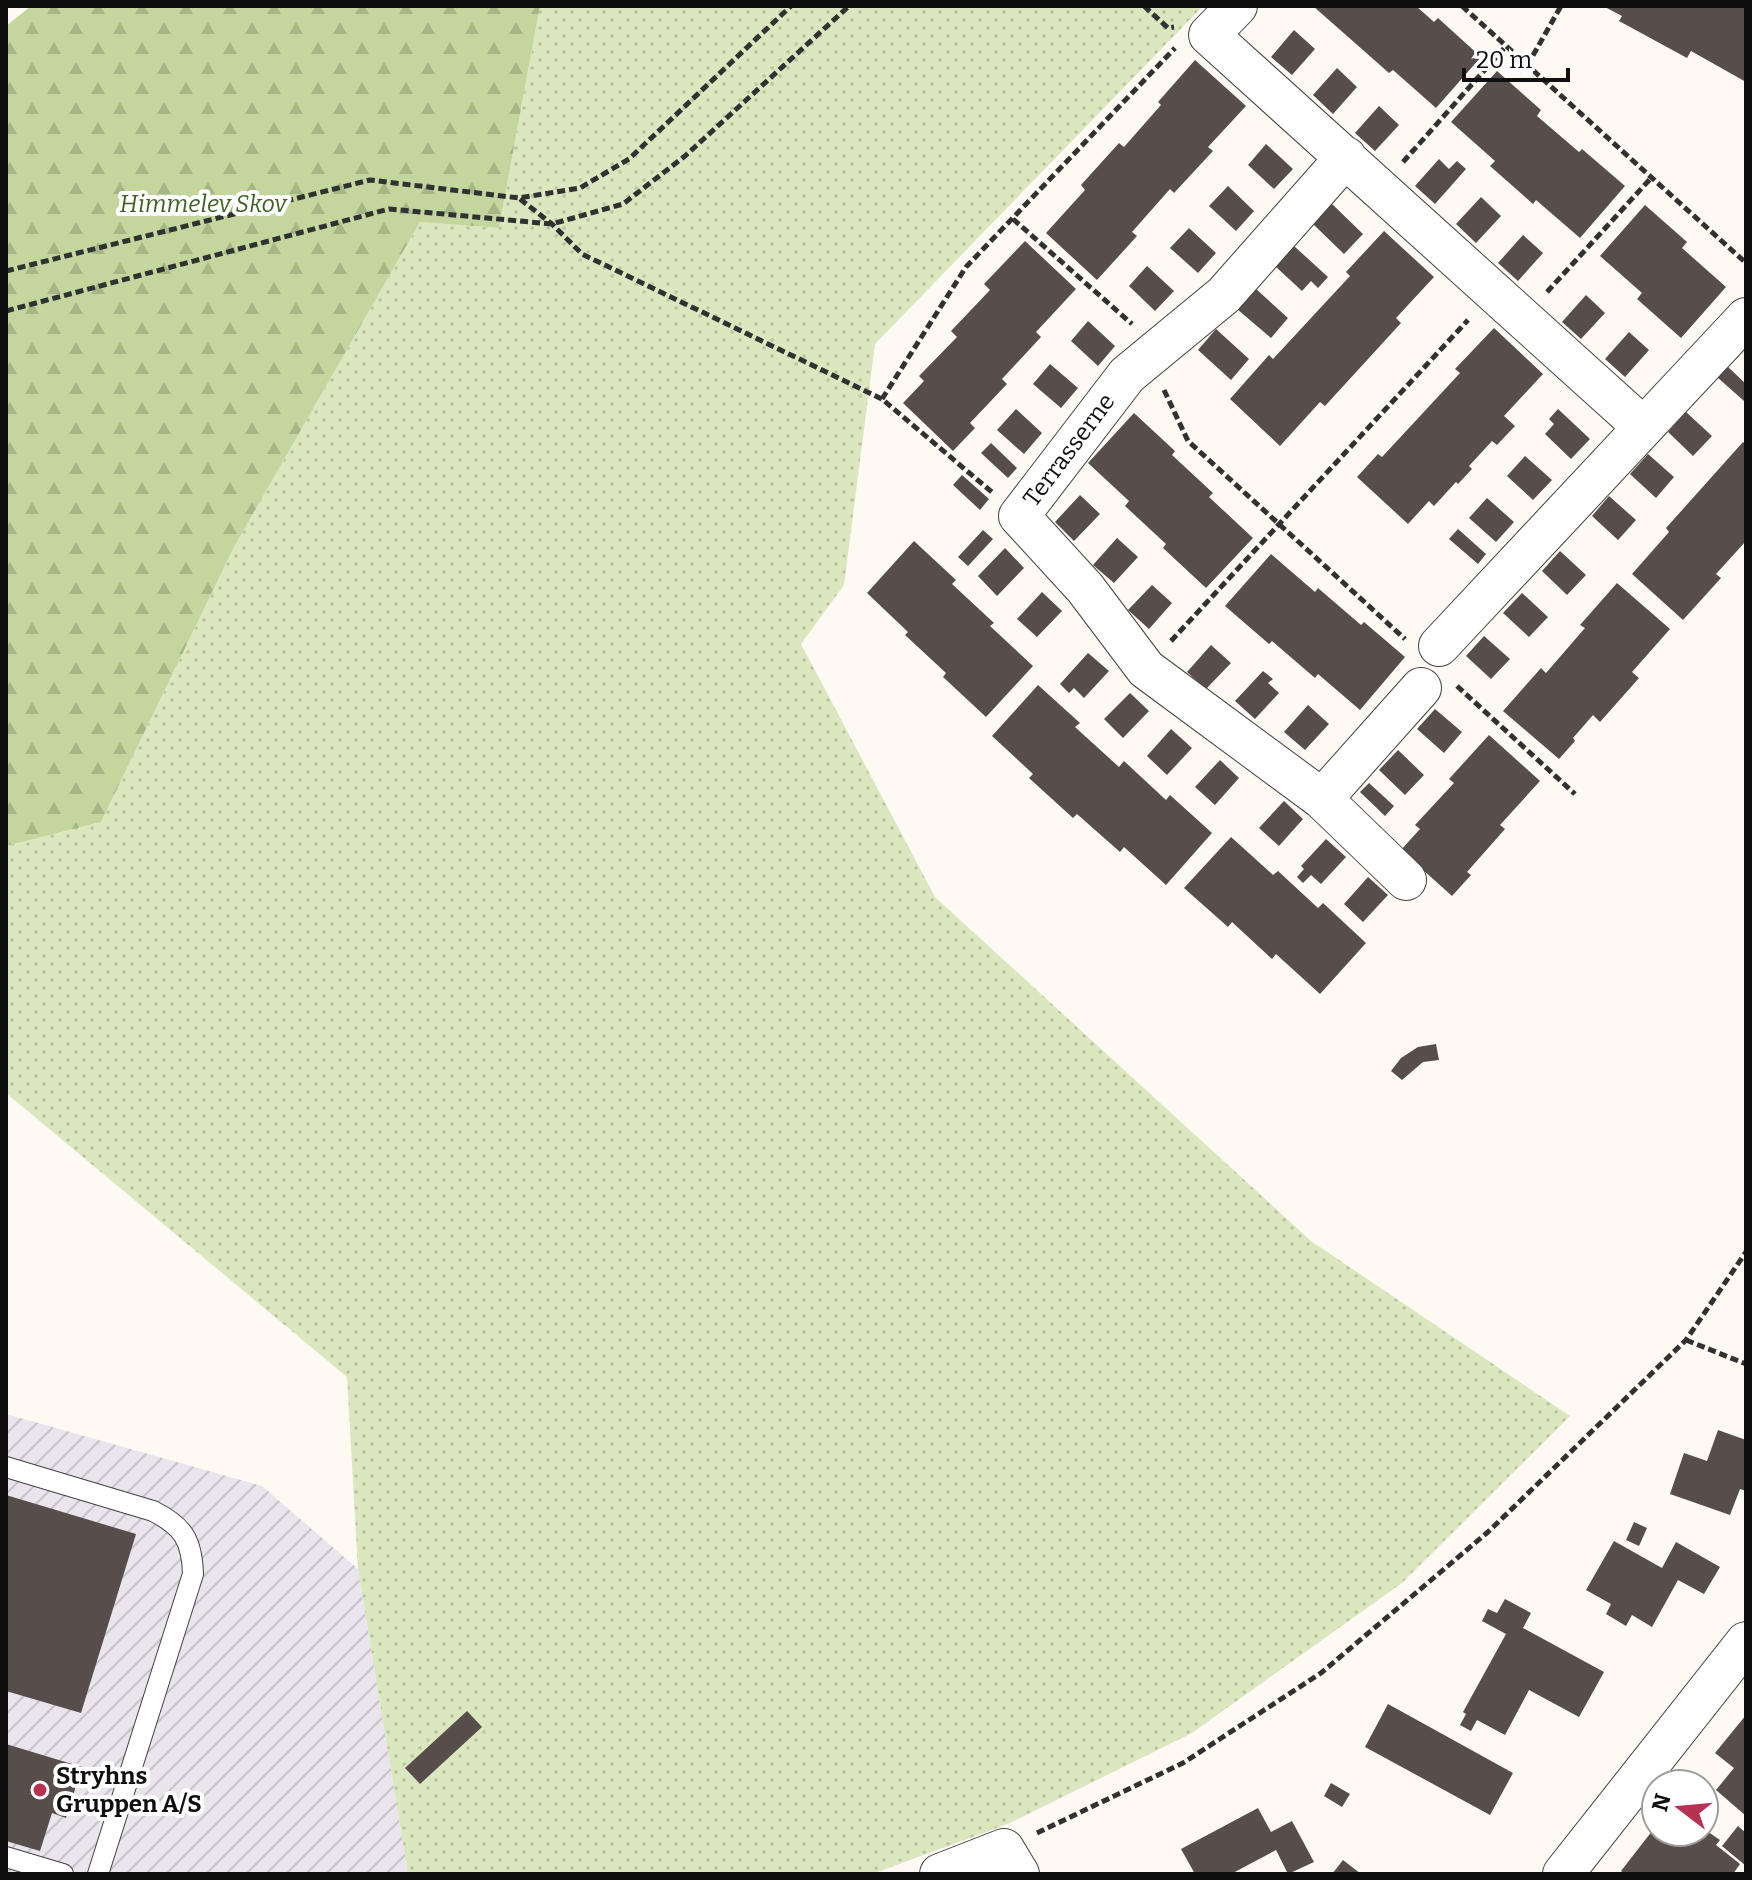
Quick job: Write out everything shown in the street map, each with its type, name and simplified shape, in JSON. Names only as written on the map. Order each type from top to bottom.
[{"type":"street","points":[[1237,6],[1209,35],[1642,426]]},
{"type":"street","name":"Terrasserne","points":[[1346,157],[1224,295],[1127,375],[1019,516],[1085,588],[1146,669],[1322,799],[1406,880]]},
{"type":"street","points":[[1423,644],[1746,318]]},
{"type":"street","points":[[1322,799],[1437,686]]},
{"type":"street","points":[[1563,1874],[1746,1642]]},
{"type":"street","points":[[940,1874],[1012,1862]]},
{"type":"lane","points":[[6,1467],[153,1511],[170,1520],[183,1533],[192,1553],[193,1574],[98,1874]]},
{"type":"lane","points":[[6,1857],[63,1874]]},
{"type":"path","points":[[6,271],[370,180],[519,198],[580,188],[629,159],[791,6]]},
{"type":"path","points":[[6,311],[389,209],[552,224],[623,204],[685,156],[849,6]]},
{"type":"path","points":[[1462,6],[1746,263]]},
{"type":"path","points":[[1527,66],[1561,6]]},
{"type":"path","points":[[882,399],[966,267],[1186,37]]},
{"type":"path","points":[[1380,188],[1506,46]]},
{"type":"path","points":[[1146,669],[1279,525],[1509,305],[1651,178]]},
{"type":"path","points":[[519,198],[552,224],[582,254],[882,399],[1019,516]]},
{"type":"path","points":[[1013,219],[1135,327],[1188,441],[1279,525],[1423,644]]},
{"type":"path","points":[[1437,686],[1575,794]]},
{"type":"path","points":[[1012,1862],[1183,1763],[1321,1673],[1488,1532],[1686,1340],[1746,1252]]},
{"type":"path","points":[[1686,1340],[1746,1364]]},
{"type":"shaded area","points":[[6,1414],[262,1486],[358,1569],[408,1874],[6,1874]]},
{"type":"green space","name":"Himmelev Skov","points":[[31,6],[540,6],[499,228],[420,222],[234,547],[101,822],[6,846],[6,26]]},
{"type":"green space","points":[[540,6],[1203,6],[875,344],[844,585],[801,644],[935,897],[1311,1241],[1570,1416],[1402,1583],[1192,1733],[1008,1824],[872,1874],[408,1874],[358,1569],[347,1377],[6,1093],[6,846],[101,822],[234,547],[420,222],[499,228]]},
{"type":"building","points":[[1313,6],[1416,6],[1434,22],[1438,18],[1481,57],[1436,108],[1393,70],[1389,73]]},
{"type":"building","points":[[1603,6],[1746,6],[1746,82],[1691,51],[1687,58],[1619,21],[1622,16]]},
{"type":"building","points":[[1294,30],[1315,49],[1292,75],[1271,57]]},
{"type":"building","points":[[1195,60],[1246,106],[1208,147],[1213,151],[1174,193],[1170,189],[1132,232],[1137,236],[1097,280],[1046,233],[1085,190],[1081,185],[1119,143],[1124,147]]},
{"type":"building","points":[[1337,68],[1357,87],[1333,114],[1313,95]]},
{"type":"building","points":[[1497,71],[1541,110],[1537,116],[1625,186],[1580,238],[1536,200],[1533,204],[1490,166],[1495,161],[1451,122]]},
{"type":"building","points":[[1379,106],[1399,125],[1375,151],[1355,133]]},
{"type":"building","points":[[1266,144],[1293,169],[1274,189],[1248,165]]},
{"type":"building","points":[[1439,159],[1449,169],[1457,161],[1466,169],[1435,204],[1415,186]]},
{"type":"building","points":[[1228,186],[1254,211],[1236,231],[1209,206]]},
{"type":"building","points":[[1481,197],[1501,216],[1476,243],[1456,224]]},
{"type":"building","points":[[1332,204],[1363,234],[1344,254],[1313,224]]},
{"type":"building","points":[[1645,205],[1687,242],[1682,248],[1726,287],[1681,338],[1637,299],[1642,293],[1600,256]]},
{"type":"building","points":[[1189,228],[1216,253],[1198,273],[1170,248]]},
{"type":"building","points":[[1384,231],[1434,277],[1396,318],[1401,323],[1325,406],[1320,402],[1280,446],[1230,399],[1269,355],[1273,359],[1350,276],[1346,272]]},
{"type":"building","points":[[1523,235],[1543,253],[1518,281],[1498,263]]},
{"type":"building","points":[[1025,241],[1076,289],[1036,332],[1041,337],[1002,379],[1007,384],[970,423],[975,428],[953,451],[903,403],[924,381],[919,376],[957,337],[951,331],[990,290],[984,284]]},
{"type":"building","points":[[1294,246],[1328,277],[1318,288],[1311,281],[1302,291],[1275,266]]},
{"type":"building","points":[[1147,266],[1174,291],[1155,311],[1129,286]]},
{"type":"building","points":[[1255,288],[1288,318],[1271,338],[1237,309]]},
{"type":"building","points":[[1586,295],[1605,313],[1581,339],[1562,322]]},
{"type":"building","points":[[1088,321],[1115,346],[1098,366],[1071,341]]},
{"type":"building","points":[[1494,328],[1543,374],[1504,416],[1515,426],[1497,445],[1492,441],[1469,466],[1472,469],[1458,484],[1456,482],[1434,506],[1429,501],[1408,524],[1357,477],[1378,454],[1382,457],[1460,373],[1455,369]]},
{"type":"building","points":[[1216,329],[1249,359],[1231,380],[1198,350]]},
{"type":"building","points":[[1629,332],[1649,350],[1625,377],[1605,359]]},
{"type":"building","points":[[1050,364],[1078,388],[1061,408],[1033,384]]},
{"type":"building","points":[[1727,366],[1746,384],[1744,401],[1717,377]]},
{"type":"building","points":[[1016,409],[1042,433],[1024,454],[997,430]]},
{"type":"building","points":[[1558,409],[1590,439],[1571,459],[1545,434],[1554,424],[1549,419]]},
{"type":"building","points":[[1686,412],[1712,436],[1693,456],[1668,432]]},
{"type":"building","points":[[1134,413],[1175,451],[1172,455],[1213,493],[1209,497],[1253,538],[1206,588],[1163,548],[1166,544],[1125,506],[1129,501],[1088,463]]},
{"type":"building","points":[[1743,442],[1746,445],[1746,541],[1716,574],[1721,578],[1683,620],[1632,574],[1669,532],[1666,528]]},
{"type":"building","points":[[991,443],[1017,468],[1008,478],[981,453]]},
{"type":"building","points":[[1648,454],[1674,477],[1656,498],[1630,474]]},
{"type":"building","points":[[1525,456],[1552,480],[1533,500],[1507,476]]},
{"type":"building","points":[[962,475],[989,499],[980,510],[953,485]]},
{"type":"building","points":[[1080,495],[1100,514],[1074,541],[1055,522]]},
{"type":"building","points":[[1609,496],[1636,520],[1618,540],[1592,516]]},
{"type":"building","points":[[1487,498],[1514,522],[1496,542],[1469,518]]},
{"type":"building","points":[[1458,529],[1486,554],[1478,564],[1449,539]]},
{"type":"building","points":[[983,530],[993,539],[968,566],[958,557]]},
{"type":"building","points":[[1117,538],[1138,557],[1114,583],[1093,565]]},
{"type":"building","points":[[914,541],[956,580],[952,584],[994,623],[990,626],[1033,666],[986,717],[943,677],[946,673],[905,635],[908,632],[867,593]]},
{"type":"building","points":[[1005,548],[1024,568],[997,596],[978,576]]},
{"type":"building","points":[[1560,551],[1586,575],[1567,595],[1542,571]]},
{"type":"building","points":[[1271,554],[1315,592],[1318,588],[1405,657],[1360,710],[1318,674],[1315,678],[1272,641],[1269,644],[1225,606]]},
{"type":"building","points":[[1617,583],[1670,629],[1632,672],[1639,678],[1600,722],[1593,715],[1559,759],[1503,711],[1541,668],[1546,673],[1585,628],[1580,625]]},
{"type":"building","points":[[1152,585],[1172,603],[1149,629],[1128,610]]},
{"type":"building","points":[[1042,592],[1062,611],[1037,637],[1017,619]]},
{"type":"building","points":[[1522,593],[1548,617],[1529,637],[1503,613]]},
{"type":"building","points":[[1484,636],[1510,659],[1491,679],[1466,656]]},
{"type":"building","points":[[1211,645],[1231,663],[1206,689],[1187,672]]},
{"type":"building","points":[[1088,653],[1109,671],[1084,698],[1074,688],[1069,693],[1060,684]]},
{"type":"building","points":[[1263,671],[1273,679],[1268,683],[1279,693],[1255,719],[1235,701]]},
{"type":"building","points":[[1038,685],[1080,723],[1075,727],[1119,767],[1124,761],[1166,800],[1170,795],[1212,833],[1166,885],[1124,847],[1120,852],[1077,814],[1073,818],[1029,778],[1033,774],[992,736]]},
{"type":"building","points":[[1130,693],[1149,711],[1123,738],[1104,719]]},
{"type":"building","points":[[1308,705],[1329,724],[1305,750],[1284,732]]},
{"type":"building","points":[[1435,709],[1462,732],[1444,753],[1417,729]]},
{"type":"building","points":[[1171,729],[1192,748],[1167,775],[1147,756]]},
{"type":"building","points":[[1489,735],[1540,781],[1500,825],[1505,829],[1467,872],[1471,875],[1452,896],[1401,850],[1420,829],[1415,825],[1454,783],[1449,779]]},
{"type":"building","points":[[1398,750],[1424,775],[1405,795],[1379,770]]},
{"type":"building","points":[[1220,760],[1239,778],[1215,805],[1195,787]]},
{"type":"building","points":[[1369,783],[1394,806],[1385,816],[1360,792]]},
{"type":"building","points":[[1284,801],[1303,819],[1279,846],[1259,828]]},
{"type":"building","points":[[1231,837],[1273,875],[1278,871],[1318,908],[1323,903],[1366,943],[1320,994],[1276,954],[1272,959],[1232,922],[1228,927],[1184,888]]},
{"type":"building","points":[[1326,839],[1346,857],[1321,884],[1311,875],[1303,883],[1297,877],[1304,869],[1301,866]]},
{"type":"building","points":[[1368,877],[1388,895],[1363,922],[1344,904]]},
{"type":"building","points":[[1436,1044],[1439,1060],[1423,1062],[1402,1080],[1391,1071],[1401,1058],[1418,1047]]},
{"type":"building","points":[[1718,1430],[1746,1440],[1746,1491],[1740,1489],[1730,1515],[1670,1494],[1684,1453],[1707,1461]]},
{"type":"building","points":[[6,1495],[136,1534],[81,1713],[6,1691]]},
{"type":"building","points":[[1634,1522],[1647,1528],[1639,1546],[1626,1540]]},
{"type":"building","points":[[1614,1541],[1662,1568],[1676,1542],[1720,1567],[1704,1594],[1678,1580],[1652,1627],[1632,1615],[1626,1626],[1606,1614],[1611,1604],[1586,1590]]},
{"type":"building","points":[[1505,1599],[1531,1613],[1523,1628],[1604,1672],[1579,1717],[1529,1690],[1505,1735],[1477,1720],[1471,1731],[1460,1725],[1466,1714],[1463,1712],[1506,1634],[1482,1621],[1488,1609],[1497,1613]]},
{"type":"building","points":[[1388,1704],[1513,1773],[1490,1815],[1365,1747]]},
{"type":"building","points":[[467,1711],[482,1727],[420,1784],[405,1768]]},
{"type":"building","points":[[1746,1715],[1746,1816],[1720,1793],[1720,1785],[1734,1768],[1715,1753]]},
{"type":"building","name":"Stryhns Gruppen A/S","points":[[6,1744],[82,1767],[66,1818],[52,1813],[40,1851],[6,1841]]},
{"type":"building","points":[[1331,1783],[1350,1794],[1342,1807],[1324,1796]]},
{"type":"building","points":[[1258,1808],[1271,1832],[1292,1821],[1314,1862],[1288,1874],[1276,1850],[1231,1874],[1195,1874],[1181,1849]]},
{"type":"building","points":[[1738,1826],[1746,1833],[1746,1866],[1722,1846]]},
{"type":"building","points":[[1640,1847],[1720,1848],[1740,1864],[1733,1874],[1625,1874],[1621,1871]]},
{"type":"building","points":[[1343,1860],[1361,1874],[1332,1874]]},
{"type":"place","name":"Stryhns Gruppen A/S","points":[[40,1790]]}]
